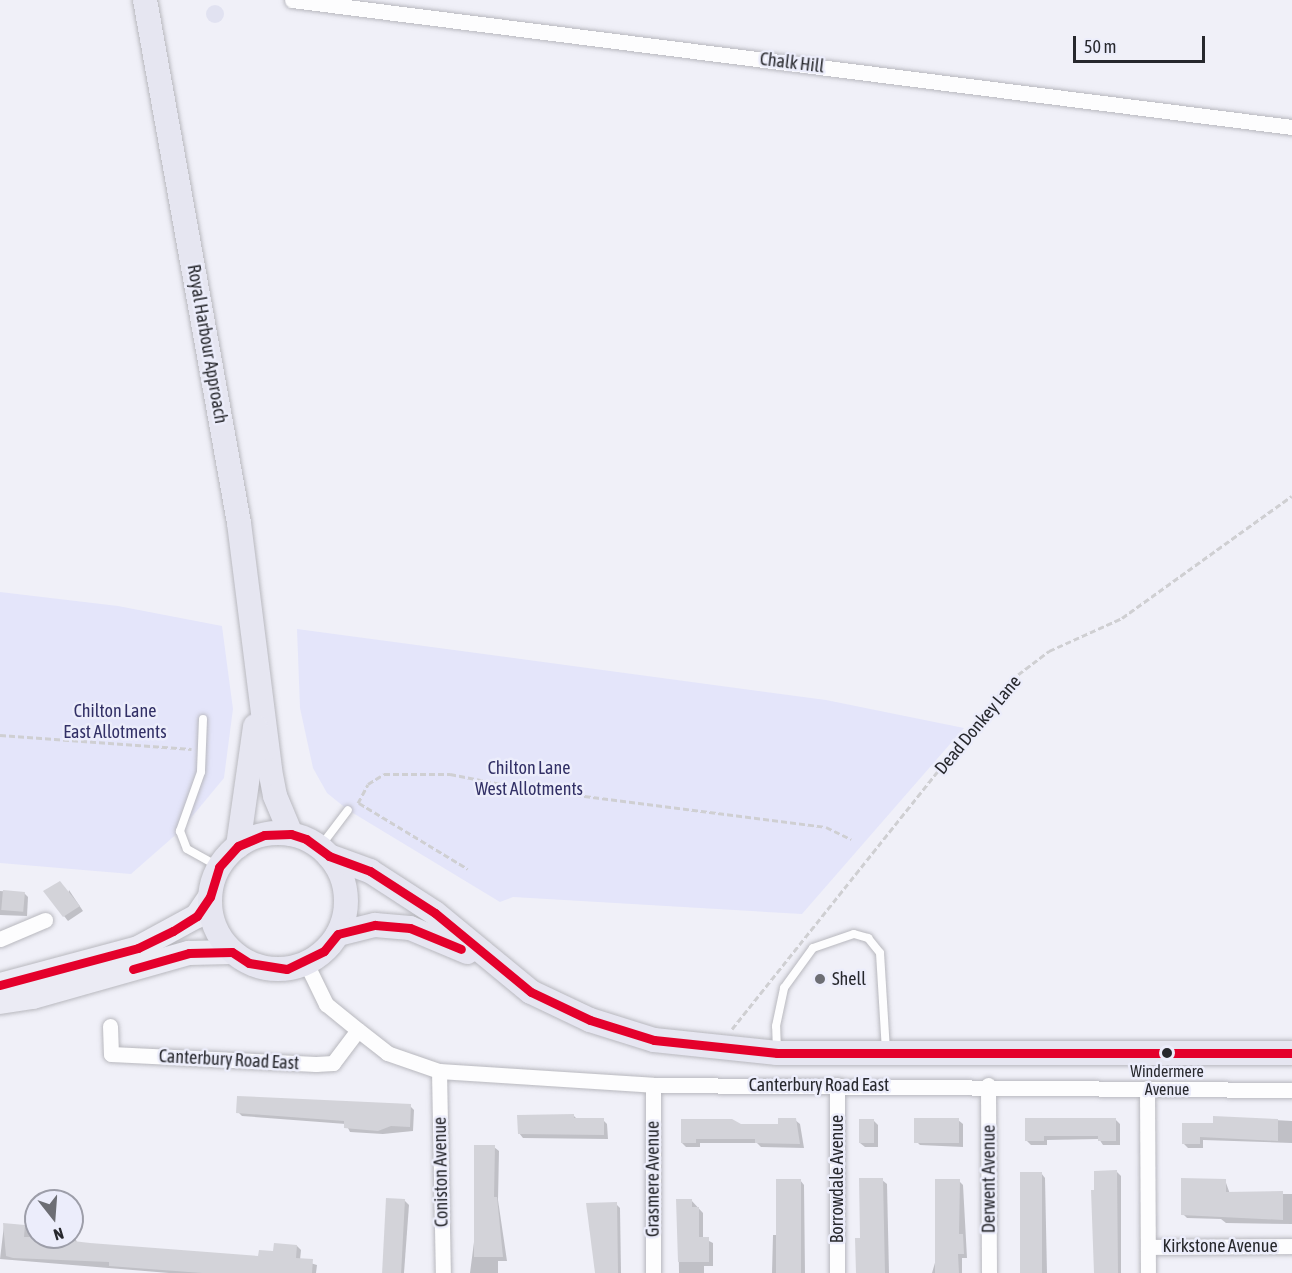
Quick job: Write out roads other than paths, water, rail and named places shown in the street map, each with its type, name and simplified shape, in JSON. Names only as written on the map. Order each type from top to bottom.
[{"type":"highway","name":"Royal Harbour Approach","points":[[145,0],[238,523],[257,689],[275,796],[291,834]]},
{"type":"highway","name":"Royal Harbour Approach","points":[[238,846],[257,689]]},
{"type":"highway","points":[[291,834],[324,851],[344,885],[345,910],[338,934],[324,951],[306,963],[267,969],[232,952],[215,927],[210,897],[219,867],[238,846],[264,835],[291,834]]},
{"type":"highway","name":"Canterbury Road East","points":[[324,851],[370,871],[426,907],[531,992],[590,1020],[654,1040],[733,1051],[777,1053],[1292,1053]]},
{"type":"highway","name":"Canterbury Road East","points":[[338,934],[375,925],[410,928],[495,965]]},
{"type":"main road","points":[[0,985],[138,948],[197,916],[210,897]]},
{"type":"main road","points":[[0,1002],[33,997],[189,952],[232,952]]},
{"type":"street","name":"Chalk Hill","points":[[292,0],[1292,127]]},
{"type":"street","points":[[0,939],[45,920]]},
{"type":"street","name":"Canterbury Road East","points":[[306,963],[326,1004],[358,1030],[387,1053],[439,1071],[653,1085],[1292,1090]]},
{"type":"street","name":"Canterbury Road East","points":[[110,1026],[111,1054],[316,1064],[333,1063],[358,1030]]},
{"type":"street","name":"Coniston Avenue","points":[[439,1071],[443,1273]]},
{"type":"street","name":"Grasmere Avenue","points":[[653,1085],[653,1273]]},
{"type":"street","name":"Borrowdale Avenue","points":[[837,1085],[837,1273]]},
{"type":"street","name":"Derwent Avenue","points":[[988,1086],[989,1273]]},
{"type":"street","points":[[1147,1088],[1148,1273]]},
{"type":"street","name":"Kirkstone Avenue","points":[[1148,1247],[1292,1246]]},
{"type":"lane","points":[[203,719],[201,772],[180,831],[187,849],[219,867]]},
{"type":"lane","points":[[324,851],[348,810]]},
{"type":"lane","points":[[777,1053],[776,1026],[784,988],[813,948],[854,934],[868,938],[880,953],[887,1053]]},
{"type":"place","name":"Shell","points":[[820,979]]},
{"type":"place","name":"Windermere Avenue","points":[[1167,1053]]},
{"type":"park label","name":"Chilton Lane East Allotments","points":[[115,722]]},
{"type":"park label","name":"Chilton Lane West Allotments","points":[[529,779]]}]
